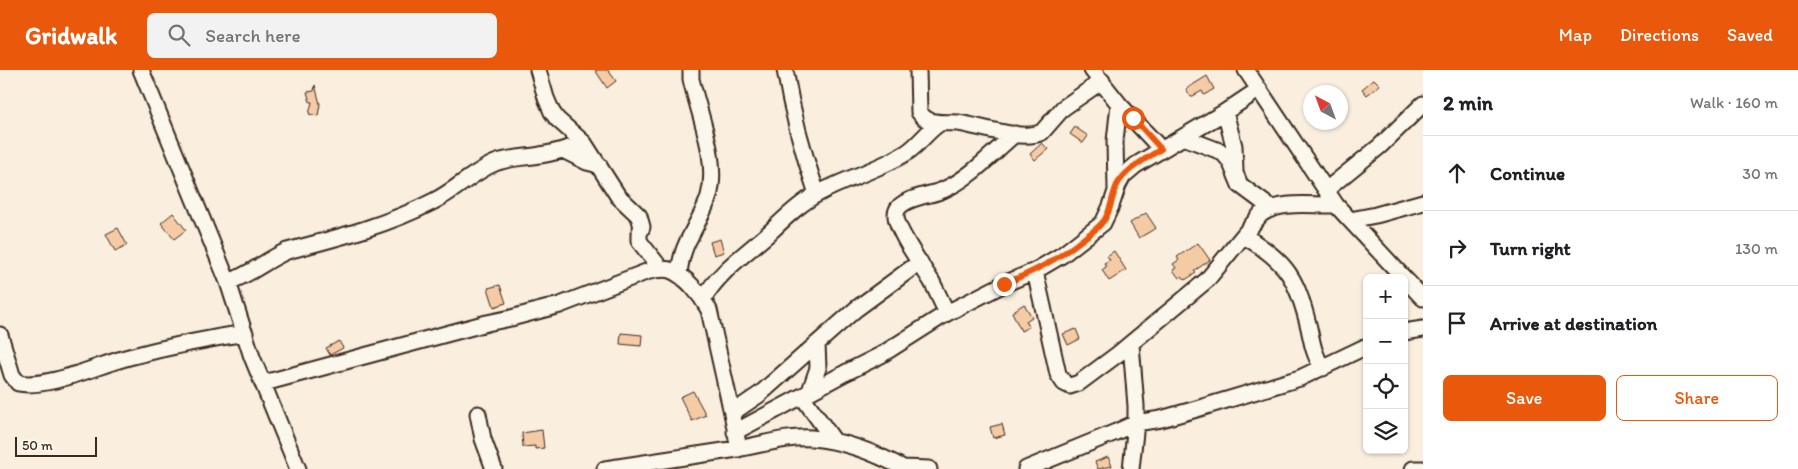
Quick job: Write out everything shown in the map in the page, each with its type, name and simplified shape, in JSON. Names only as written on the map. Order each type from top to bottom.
[{"type":"street","points":[[141,70],[228,282],[252,357],[264,382],[298,469]]},
{"type":"street","points":[[538,70],[552,112],[557,120],[584,143],[618,196],[639,216],[642,227],[639,241],[661,269]]},
{"type":"street","points":[[679,275],[680,260],[699,220],[711,186],[708,145],[691,79],[691,70]]},
{"type":"street","points":[[785,70],[805,160],[817,194]]},
{"type":"street","points":[[918,70],[919,112],[926,119],[940,123],[956,122],[1015,134],[1042,132],[1063,108],[1097,76],[1119,104],[1161,149]]},
{"type":"street","points":[[1246,70],[1336,205],[1400,274]]},
{"type":"street","points":[[735,432],[881,355],[948,313],[1004,284],[1035,271],[1062,255],[1103,223],[1123,176],[1136,165],[1258,90]]},
{"type":"street","points":[[1116,190],[1115,141],[1119,104]]},
{"type":"street","points":[[1326,190],[1380,146],[1423,104]]},
{"type":"street","points":[[1225,112],[1234,146],[1235,172]]},
{"type":"street","points":[[703,298],[710,287],[737,260],[788,215],[817,194],[878,168],[905,153],[916,146],[940,123]]},
{"type":"street","points":[[948,313],[897,222],[898,208],[911,199],[941,191],[962,180],[1015,134]]},
{"type":"street","points":[[1183,137],[1224,154],[1230,161],[1240,185],[1271,208]]},
{"type":"street","points":[[228,282],[254,272],[276,256],[287,251],[366,230],[413,211],[444,196],[481,169],[497,162],[515,157],[540,155],[563,150],[584,143]]},
{"type":"street","points":[[563,150],[586,162],[599,165]]},
{"type":"street","points":[[1350,220],[1423,202]]},
{"type":"street","points":[[1035,271],[1058,374],[1064,383],[1070,386],[1079,383],[1130,344],[1207,280],[1261,214],[1271,208],[1288,205],[1336,205]]},
{"type":"street","points":[[1244,236],[1276,258],[1293,281],[1298,290],[1314,353],[1323,368]]},
{"type":"street","points":[[732,413],[760,394],[856,309],[920,262]]},
{"type":"street","points":[[264,382],[487,323],[560,306],[646,272],[661,269],[669,270],[679,275],[703,298],[712,322],[715,344],[739,449]]},
{"type":"street","points":[[1408,282],[1423,298]]},
{"type":"street","points":[[1408,331],[1423,329]]},
{"type":"street","points":[[0,336],[12,375],[18,383],[26,384],[45,382],[128,357],[212,338],[245,333]]},
{"type":"street","points":[[806,394],[818,368],[817,344]]},
{"type":"street","points":[[1130,344],[1136,406],[1131,469]]},
{"type":"street","points":[[1026,469],[1136,423],[1193,410],[1300,378],[1363,348]]},
{"type":"street","points":[[806,394],[834,441]]},
{"type":"street","points":[[478,414],[483,439],[494,469]]},
{"type":"street","points":[[605,469],[739,449],[779,440],[810,438],[834,441],[874,453],[904,469],[929,469]]},
{"type":"street","points":[[1413,469],[1423,469]]},
{"type":"building","points":[[595,70],[608,70],[616,81],[607,88]]},
{"type":"building","points":[[1207,76],[1214,89],[1204,95],[1202,91],[1191,97],[1186,89]]},
{"type":"building","points":[[1374,79],[1380,85],[1367,95],[1362,89]]},
{"type":"building","points":[[315,85],[320,104],[318,116],[309,114],[312,102],[310,102],[307,92],[314,91]]},
{"type":"building","points":[[1075,127],[1088,136],[1083,143],[1070,134]]},
{"type":"building","points":[[1042,143],[1048,149],[1035,160],[1030,154]]},
{"type":"building","points":[[173,213],[186,230],[174,239],[161,223]]},
{"type":"building","points":[[1146,213],[1156,228],[1139,238],[1130,223]]},
{"type":"building","points":[[118,228],[127,245],[115,251],[106,234]]},
{"type":"building","points":[[720,239],[724,252],[714,255],[710,242]]},
{"type":"building","points":[[1198,243],[1210,260],[1185,280],[1182,276],[1179,278],[1173,270],[1176,268],[1173,264],[1179,260],[1177,257]]},
{"type":"building","points":[[1114,251],[1126,270],[1109,281],[1102,270],[1106,267],[1104,263],[1110,260],[1107,256]]},
{"type":"building","points":[[500,285],[506,303],[494,307],[488,288]]},
{"type":"building","points":[[1024,304],[1032,317],[1026,321],[1029,327],[1021,331],[1012,312]]},
{"type":"building","points":[[1076,329],[1080,339],[1068,345],[1063,334]]},
{"type":"building","points":[[621,333],[642,335],[641,346],[620,344]]},
{"type":"building","points":[[339,341],[343,348],[330,355],[326,348]]},
{"type":"building","points":[[693,391],[706,415],[692,421],[680,397]]},
{"type":"building","points":[[1002,424],[1005,435],[993,438],[990,427]]},
{"type":"building","points":[[542,430],[544,448],[535,449],[535,446],[523,447],[522,433]]},
{"type":"building","points":[[1108,457],[1112,466],[1098,469],[1095,462]]},
{"type":"route","points":[[1004,284],[1035,271],[1062,255],[1103,223],[1111,206],[1112,197],[1123,176],[1161,149],[1133,118]]}]
